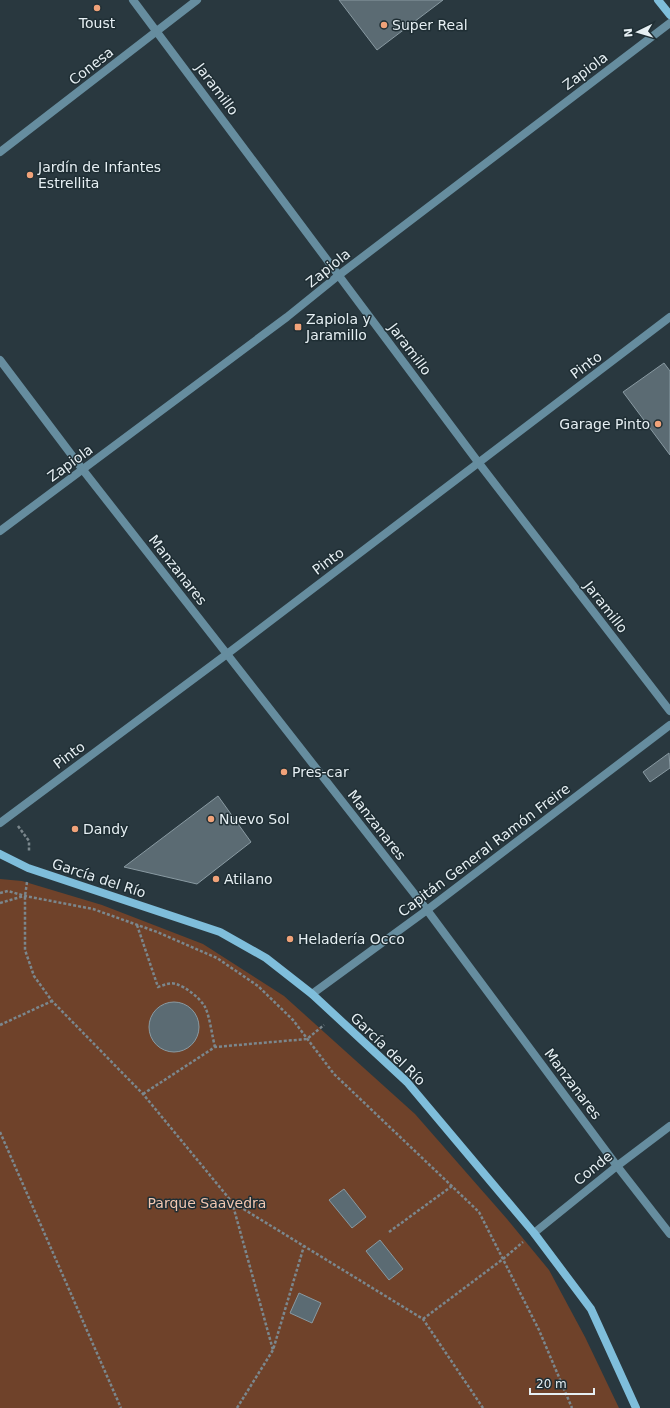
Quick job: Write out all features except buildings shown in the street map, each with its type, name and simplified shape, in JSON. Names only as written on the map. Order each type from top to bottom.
[{"type":"street","name":"Jaramillo","points":[[133,0],[478,462],[670,711]]},
{"type":"street","name":"Conesa","points":[[0,152],[197,0]]},
{"type":"street","points":[[658,0],[670,15]]},
{"type":"street","name":"Zapiola","points":[[0,531],[288,317],[339,275],[670,23]]},
{"type":"street","name":"Pinto","points":[[0,823],[227,654],[670,317]]},
{"type":"street","name":"Manzanares","points":[[0,360],[83,470],[427,910],[617,1166],[670,1234]]},
{"type":"street","name":"Capitán General Ramón Freire","points":[[312,994],[427,910],[670,725]]},
{"type":"street","name":"García del Río","points":[[0,854],[28,868],[220,932],[266,958],[312,994],[407,1082],[534,1233],[591,1310],[636,1408]]},
{"type":"street","name":"Conde","points":[[534,1233],[617,1166],[670,1126]]},
{"type":"path","points":[[29,841],[25,896],[25,950],[34,976],[52,1001],[143,1094],[232,1202],[423,1319],[483,1408]]},
{"type":"path","points":[[0,893],[8,891],[25,896],[93,909],[157,932],[217,958],[258,986],[293,1020],[334,1074],[479,1212],[539,1330],[572,1408]]},
{"type":"path","points":[[0,903],[25,896]]},
{"type":"path","points":[[137,925],[158,987],[176,984],[188,990],[199,999],[205,1008],[215,1047]]},
{"type":"path","points":[[0,1025],[52,1001]]},
{"type":"path","points":[[143,1094],[215,1047],[307,1038],[323,1026],[334,1015]]},
{"type":"path","points":[[0,1132],[121,1408]]},
{"type":"path","points":[[389,1232],[452,1186]]},
{"type":"path","points":[[232,1202],[273,1350]]},
{"type":"path","points":[[423,1319],[504,1259],[534,1233]]},
{"type":"path","points":[[237,1408],[273,1350],[304,1246]]},
{"type":"green space","name":"Parque Saavedra","points":[[0,879],[22,881],[102,905],[203,944],[284,996],[415,1114],[507,1219],[549,1270],[585,1337],[619,1408],[0,1408]]},
{"type":"place","name":"Toust","points":[[97,8]]},
{"type":"place","name":"Super Real","points":[[384,25]]},
{"type":"place","name":"Jardín de Infantes Estrellita","points":[[30,175]]},
{"type":"place","name":"Zapiola y Jaramillo","points":[[298,327]]},
{"type":"place","name":"Garage Pinto","points":[[658,424]]},
{"type":"place","name":"Pres-car","points":[[284,772]]},
{"type":"place","name":"Nuevo Sol","points":[[211,819]]},
{"type":"place","name":"Dandy","points":[[75,829]]},
{"type":"place","name":"Atilano","points":[[216,879]]},
{"type":"place","name":"Heladería Occo","points":[[290,939]]}]
